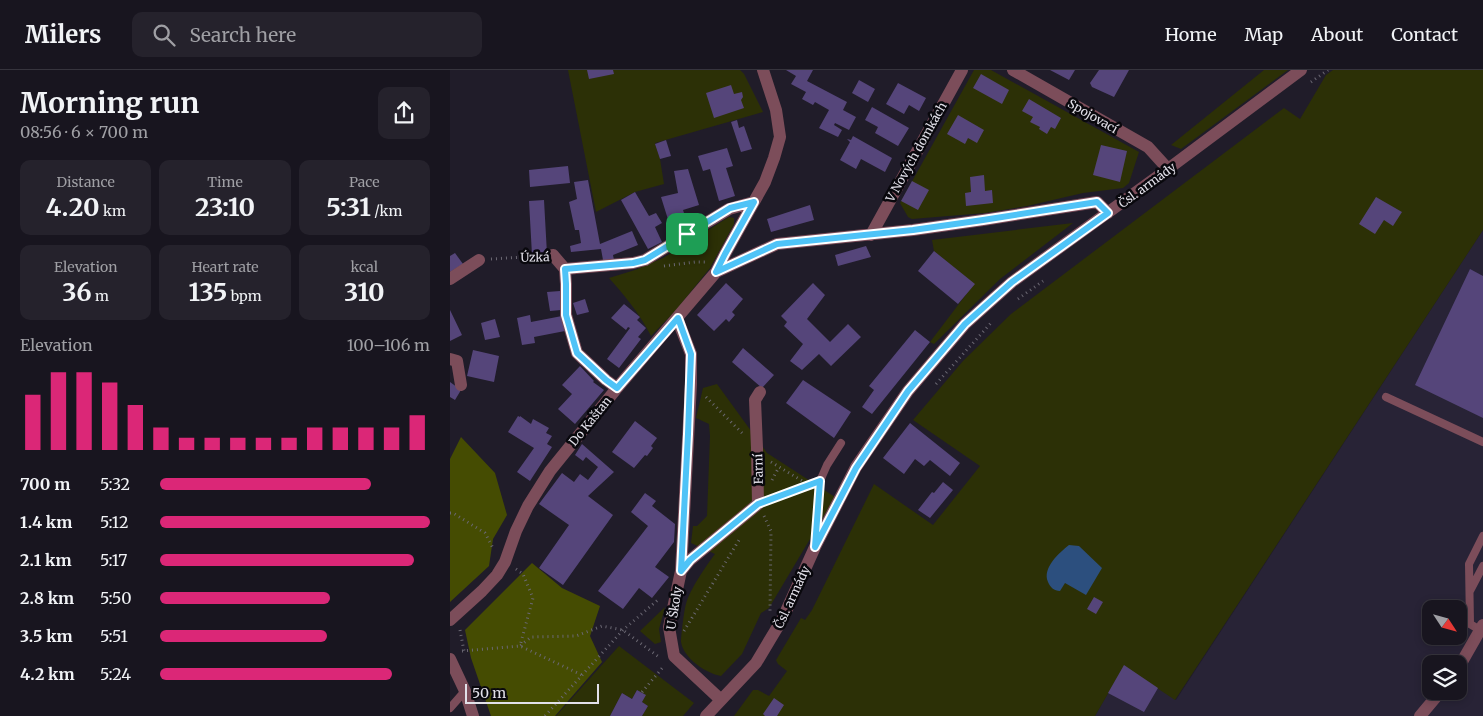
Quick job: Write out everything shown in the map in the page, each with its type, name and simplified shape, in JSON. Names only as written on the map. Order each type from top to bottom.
[{"type":"street","points":[[716,272],[765,182],[780,137],[776,110],[763,70]]},
{"type":"street","name":"V Nových domkách","points":[[871,235],[962,70]]},
{"type":"street","name":"Spojovací","points":[[1013,70],[1148,147],[1168,169]]},
{"type":"street","name":"Čsl. armády","points":[[706,716],[756,663],[778,629],[815,547],[856,468],[908,391],[965,324],[1012,282],[1302,70]]},
{"type":"street","name":"Úzká","points":[[553,255],[565,269],[633,263],[645,260],[730,208],[754,202]]},
{"type":"street","name":"Do Kaštan","points":[[455,622],[497,575],[505,562],[528,506],[550,471],[617,388],[716,272],[777,244],[871,235],[1097,202],[1108,213]]},
{"type":"street","points":[[450,280],[480,260]]},
{"type":"street","points":[[565,269],[566,315],[577,353],[617,388]]},
{"type":"street","name":"U Školy","points":[[678,318],[691,354],[681,571],[669,627],[673,654],[721,700]]},
{"type":"street","points":[[450,359],[457,361],[461,385]]},
{"type":"street","name":"Farní","points":[[758,504],[755,400],[760,392]]},
{"type":"street","points":[[681,571],[690,560],[758,504]]},
{"type":"street","points":[[1466,655],[1482,628]]},
{"type":"street","points":[[450,659],[465,691],[473,716]]},
{"type":"street","points":[[1420,716],[1433,700]]},
{"type":"lane","points":[[1386,397],[1483,442]]},
{"type":"lane","points":[[815,547],[820,481],[827,465],[841,443]]},
{"type":"lane","points":[[1482,628],[1470,624],[1469,564],[1483,536]]},
{"type":"lane","points":[[1470,593],[1483,566]]},
{"type":"lane","points":[[450,708],[465,691]]},
{"type":"path","points":[[1310,84],[1328,70]]},
{"type":"path","name":"Úzká","points":[[480,260],[553,255]]},
{"type":"path","points":[[645,260],[657,267],[710,262],[716,272]]},
{"type":"path","points":[[1012,303],[1044,280]]},
{"type":"path","points":[[934,386],[991,323]]},
{"type":"path","points":[[779,467],[808,485]]},
{"type":"path","points":[[770,610],[771,531],[758,504],[820,481]]},
{"type":"path","points":[[450,512],[485,533],[497,557]]},
{"type":"path","points":[[684,632],[739,538]]},
{"type":"path","points":[[515,569],[523,574],[533,598],[520,646]]},
{"type":"path","points":[[545,716],[624,630],[656,603],[661,596]]},
{"type":"path","points":[[455,622],[464,651],[520,646],[582,675]]},
{"type":"path","points":[[520,646],[531,637],[576,636],[602,626],[624,630],[660,658]]},
{"type":"path","points":[[642,692],[667,663]]},
{"type":"shaded area","points":[[1483,230],[1483,716],[1095,716],[1124,665],[1176,700]]},
{"type":"green space","points":[[568,70],[740,70],[744,74],[763,112],[655,143],[664,184],[635,192],[596,212]]},
{"type":"green space","points":[[974,70],[991,70],[1139,152],[1129,183],[1123,188],[1083,193],[1027,206],[985,213],[912,219],[908,217],[900,203]]},
{"type":"green space","points":[[1264,70],[1288,70],[1181,149],[1171,145]]},
{"type":"green space","points":[[1333,70],[1483,70],[1483,230],[1175,700],[1124,666],[1095,716],[734,716],[753,690],[758,690],[769,696],[787,671],[776,660],[801,618],[805,620],[812,610],[874,484],[933,525],[980,466],[913,420],[963,361],[1011,314],[1284,108],[1300,119],[1326,75]]},
{"type":"green space","points":[[729,217],[734,218],[734,224],[710,268],[676,310],[651,336],[632,306],[609,278],[635,270],[663,258]]},
{"type":"green space","points":[[1073,223],[1000,279],[934,344],[930,342],[974,284],[934,251],[932,240]]},
{"type":"green space","points":[[717,384],[767,453],[835,497],[769,608],[761,613],[742,654],[721,676],[709,672],[696,664],[686,654],[681,642],[684,612],[688,598],[715,554],[691,543],[693,526],[697,526],[707,516],[709,424],[696,418],[703,388]]},
{"type":"green space","points":[[461,437],[495,473],[507,515],[493,539],[489,566],[450,602],[450,459]]},
{"type":"green space","points":[[532,563],[562,588],[600,606],[590,636],[602,662],[555,716],[491,716],[471,658],[465,630]]},
{"type":"green space","points":[[665,607],[659,629],[661,642],[655,644],[640,631]]},
{"type":"green space","points":[[619,646],[694,703],[683,716],[642,716],[648,706],[642,702],[645,695],[637,690],[632,699],[622,693],[610,716],[556,716]]},
{"type":"water","points":[[1069,545],[1079,546],[1102,568],[1086,595],[1065,583],[1060,591],[1056,590],[1048,582],[1047,571],[1049,566]]},
{"type":"building","points":[[587,70],[613,70],[614,74],[589,79]]},
{"type":"building","points":[[786,70],[813,70],[807,81],[847,102],[843,110],[856,117],[849,130],[835,123],[834,125],[842,130],[838,137],[819,128],[829,110],[815,102],[813,105],[802,99],[806,92],[791,84],[796,76]]},
{"type":"building","points":[[1050,70],[1075,70],[1069,80]]},
{"type":"building","points":[[1099,70],[1129,70],[1114,97],[1092,87],[1090,83]]},
{"type":"building","points":[[981,74],[1009,90],[1002,104],[973,88]]},
{"type":"building","points":[[859,80],[875,89],[868,102],[852,93]]},
{"type":"building","points":[[898,83],[926,98],[919,111],[909,105],[904,114],[886,104]]},
{"type":"building","points":[[731,85],[734,94],[742,92],[743,97],[741,100],[744,108],[714,118],[706,93]]},
{"type":"building","points":[[1029,99],[1061,118],[1055,129],[1051,127],[1047,134],[1039,129],[1040,127],[1030,122],[1033,117],[1022,111]]},
{"type":"building","points":[[872,107],[909,128],[898,146],[875,133],[878,127],[865,120]]},
{"type":"building","points":[[958,115],[984,130],[977,143],[968,138],[965,144],[947,134]]},
{"type":"building","points":[[737,120],[739,128],[744,126],[752,149],[741,152],[731,122]]},
{"type":"building","points":[[853,136],[892,158],[885,172],[861,159],[856,169],[840,160],[850,142],[847,139],[851,140]]},
{"type":"building","points":[[666,140],[671,156],[660,159],[655,144]]},
{"type":"building","points":[[1101,145],[1127,151],[1120,182],[1093,175]]},
{"type":"building","points":[[727,148],[733,166],[726,168],[735,196],[719,201],[710,169],[703,171],[698,156]]},
{"type":"building","points":[[568,166],[570,183],[530,187],[529,170]]},
{"type":"building","points":[[688,169],[699,205],[683,210],[688,225],[671,229],[661,197],[678,193],[674,171]]},
{"type":"building","points":[[984,175],[985,191],[992,190],[993,203],[966,206],[965,193],[971,192],[970,177]]},
{"type":"building","points":[[588,180],[600,244],[632,231],[638,245],[613,255],[614,260],[603,260],[601,249],[571,252],[570,246],[581,243],[579,230],[575,230],[569,202],[577,199],[574,182]]},
{"type":"building","points":[[912,181],[929,190],[918,210],[901,201]]},
{"type":"building","points":[[635,192],[649,216],[656,213],[662,223],[655,227],[662,242],[648,249],[621,200]]},
{"type":"building","points":[[1376,197],[1402,212],[1393,226],[1384,220],[1375,234],[1359,224]]},
{"type":"building","points":[[544,200],[547,254],[532,255],[529,201]]},
{"type":"building","points":[[810,205],[814,220],[771,232],[767,219]]},
{"type":"building","points":[[866,246],[871,257],[838,266],[835,255]]},
{"type":"building","points":[[934,251],[975,284],[958,304],[918,271]]},
{"type":"building","points":[[455,253],[463,264],[450,272],[450,256]]},
{"type":"building","points":[[1470,269],[1483,276],[1483,418],[1415,385]]},
{"type":"building","points":[[726,283],[743,299],[732,312],[735,315],[729,322],[726,319],[714,331],[697,315]]},
{"type":"building","points":[[813,283],[825,295],[807,319],[830,342],[848,324],[861,337],[831,366],[819,354],[802,370],[790,361],[803,344],[784,326],[787,322],[781,316]]},
{"type":"building","points":[[560,291],[561,310],[550,311],[547,292]]},
{"type":"building","points":[[585,299],[589,312],[577,315],[573,303]]},
{"type":"building","points":[[624,304],[640,317],[637,320],[646,328],[638,337],[641,339],[619,368],[607,359],[630,328],[628,327],[626,330],[611,318]]},
{"type":"building","points":[[450,310],[462,335],[450,341]]},
{"type":"building","points":[[530,315],[531,322],[562,316],[565,331],[534,337],[535,343],[522,345],[517,318]]},
{"type":"building","points":[[495,319],[500,337],[485,340],[481,323]]},
{"type":"building","points":[[915,330],[930,342],[872,414],[862,407],[874,390],[869,386]]},
{"type":"building","points":[[743,348],[774,375],[762,388],[732,362]]},
{"type":"building","points":[[473,350],[499,356],[494,382],[467,376]]},
{"type":"building","points":[[580,366],[593,382],[604,390],[575,424],[558,409],[572,394],[562,385]]},
{"type":"building","points":[[803,380],[851,412],[834,438],[786,403]]},
{"type":"building","points":[[450,382],[461,390],[455,400],[450,397]]},
{"type":"building","points":[[518,416],[531,424],[533,419],[549,428],[546,433],[552,436],[547,444],[552,447],[530,481],[517,472],[534,448],[508,432]]},
{"type":"building","points":[[635,421],[657,438],[647,456],[645,455],[634,468],[612,452]]},
{"type":"building","points":[[910,423],[960,463],[950,476],[930,460],[924,466],[915,459],[904,474],[883,458]]},
{"type":"building","points":[[582,444],[614,472],[588,496],[613,515],[563,585],[539,568],[569,525],[539,504],[562,473],[574,482],[580,474],[588,480],[598,467],[586,457],[583,461],[575,455]]},
{"type":"building","points":[[943,482],[953,490],[930,518],[918,510],[932,492],[934,493]]},
{"type":"building","points":[[645,493],[656,501],[652,506],[675,524],[674,542],[655,567],[669,577],[652,598],[639,588],[623,609],[598,591],[648,526],[631,512]]},
{"type":"building","points":[[1094,597],[1103,602],[1096,614],[1087,609]]},
{"type":"building","points":[[1124,665],[1158,688],[1144,712],[1108,693]]},
{"type":"building","points":[[637,690],[646,695],[642,702],[648,706],[642,716],[610,716],[622,693],[632,699]]},
{"type":"building","points":[[774,698],[784,705],[777,716],[765,716],[763,714]]},
{"type":"route","points":[[754,202],[716,272],[777,244],[913,230],[1097,202],[1108,213],[1012,282],[965,324],[908,391],[856,468],[815,547],[820,481],[758,504],[690,560],[681,571],[691,354],[678,318],[617,388],[577,353],[566,315],[565,269],[633,263],[645,260],[687,234],[730,208],[754,202]]}]
